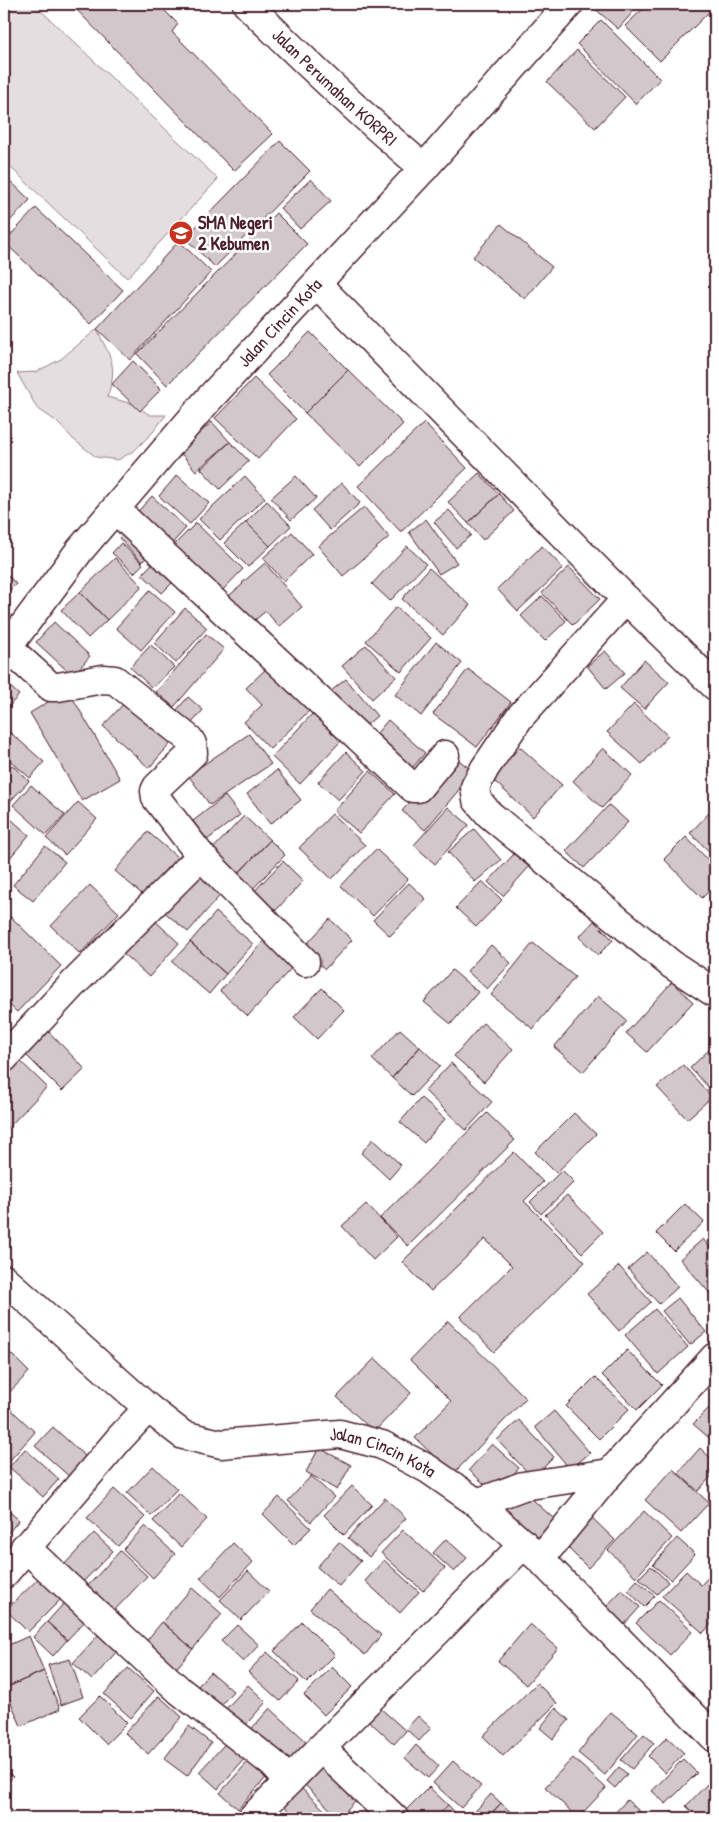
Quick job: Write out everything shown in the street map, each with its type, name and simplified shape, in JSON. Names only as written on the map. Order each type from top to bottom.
[{"type":"street","name":"Jalan Perumahan KORPRI","points":[[247,4],[302,60],[424,168]]},
{"type":"street","name":"Jalan Cincin Kota","points":[[6,649],[80,550],[116,510],[206,401],[424,168],[569,4]]},
{"type":"street","points":[[317,284],[626,599],[715,686]]},
{"type":"street","points":[[116,510],[413,788],[418,788],[423,784],[445,755]]},
{"type":"street","points":[[626,599],[520,718],[485,768],[475,787],[477,800],[489,814],[664,958],[715,993]]},
{"type":"street","points":[[6,649],[51,687],[104,678],[115,680],[189,739],[193,752],[157,787],[156,798],[201,856],[305,962]]},
{"type":"street","points":[[4,1058],[73,984],[201,856]]},
{"type":"street","name":"Jalan Cincin Kota","points":[[4,1279],[148,1408],[183,1435],[221,1444],[340,1434],[382,1445],[428,1469],[477,1503],[532,1551],[715,1738]]},
{"type":"street","points":[[252,1818],[321,1748],[532,1551],[610,1473],[715,1357]]},
{"type":"street","points":[[4,1574],[25,1547],[148,1408]]},
{"type":"street","points":[[477,1503],[523,1486],[610,1473]]},
{"type":"street","points":[[25,1547],[180,1691],[272,1764],[289,1781]]},
{"type":"street","points":[[321,1748],[394,1818]]},
{"type":"shaded area","points":[[4,4],[34,4],[218,179],[127,278],[4,161]]},
{"type":"shaded area","points":[[97,329],[113,369],[111,386],[107,397],[133,404],[150,415],[166,415],[153,432],[135,450],[118,460],[96,457],[73,439],[56,421],[37,408],[17,373],[36,372],[61,359]]},
{"type":"building","name":"SMA Negeri 2 Kebumen","points":[[71,4],[158,4],[178,24],[172,32],[273,134],[234,171]]},
{"type":"building","points":[[592,4],[640,4],[618,29]]},
{"type":"building","points":[[648,4],[715,4],[715,6],[660,61],[625,26]]},
{"type":"building","points":[[601,20],[660,79],[636,104],[577,44]]},
{"type":"building","points":[[577,50],[625,97],[595,128],[547,82]]},
{"type":"building","points":[[280,141],[310,171],[215,267],[185,238]]},
{"type":"building","points":[[4,175],[30,200],[4,227]]},
{"type":"building","points":[[311,179],[331,201],[300,229],[280,208]]},
{"type":"building","points":[[36,208],[123,290],[91,324],[4,242]]},
{"type":"building","points":[[276,213],[307,244],[167,385],[137,354]]},
{"type":"building","points":[[501,224],[552,267],[525,299],[473,257]]},
{"type":"building","points":[[179,241],[211,272],[130,360],[97,329]]},
{"type":"building","points":[[310,332],[348,370],[305,413],[267,375]]},
{"type":"building","points":[[133,361],[161,389],[140,411],[112,384]]},
{"type":"building","points":[[348,370],[403,424],[360,467],[305,413]]},
{"type":"building","points":[[254,378],[296,419],[258,459],[215,418]]},
{"type":"building","points":[[212,422],[230,442],[196,471],[179,451]]},
{"type":"building","points":[[424,423],[467,468],[401,532],[358,486]]},
{"type":"building","points":[[230,442],[249,461],[220,489],[201,469]]},
{"type":"building","points":[[479,473],[499,494],[468,523],[448,502]]},
{"type":"building","points":[[177,475],[209,503],[190,524],[159,496]]},
{"type":"building","points":[[245,476],[265,498],[220,540],[199,519]]},
{"type":"building","points":[[296,476],[316,498],[291,520],[271,498]]},
{"type":"building","points":[[342,483],[360,503],[330,530],[312,510]]},
{"type":"building","points":[[499,494],[514,511],[483,540],[468,523]]},
{"type":"building","points":[[152,496],[186,528],[166,550],[132,518]]},
{"type":"building","points":[[267,501],[291,526],[270,546],[246,522]]},
{"type":"building","points":[[364,507],[389,537],[343,576],[318,546]]},
{"type":"building","points":[[449,510],[471,535],[456,548],[434,522]]},
{"type":"building","points":[[426,519],[457,563],[439,574],[409,532]]},
{"type":"building","points":[[246,522],[270,546],[248,567],[224,543]]},
{"type":"building","points":[[196,523],[243,569],[219,594],[171,548]]},
{"type":"building","points":[[131,526],[155,549],[142,562],[119,538]]},
{"type":"building","points":[[292,532],[312,554],[284,581],[263,558]]},
{"type":"building","points":[[121,543],[143,564],[134,573],[112,553]]},
{"type":"building","points":[[407,546],[426,564],[390,601],[372,584]]},
{"type":"building","points":[[542,546],[563,568],[518,611],[497,589]]},
{"type":"building","points":[[115,558],[142,586],[107,620],[80,592]]},
{"type":"building","points":[[157,559],[176,579],[162,593],[142,574]]},
{"type":"building","points":[[265,563],[302,607],[279,627],[266,611],[246,627],[225,599]]},
{"type":"building","points":[[569,567],[600,599],[573,625],[542,593]]},
{"type":"building","points":[[429,568],[470,605],[443,635],[402,599]]},
{"type":"building","points":[[4,571],[16,584],[4,596]]},
{"type":"building","points":[[150,590],[175,612],[141,650],[116,628]]},
{"type":"building","points":[[80,592],[107,620],[88,638],[61,610]]},
{"type":"building","points":[[542,596],[566,621],[545,641],[521,616]]},
{"type":"building","points":[[396,607],[431,638],[401,672],[366,641]]},
{"type":"building","points":[[185,608],[207,628],[176,663],[154,643]]},
{"type":"building","points":[[54,622],[90,656],[73,676],[36,642]]},
{"type":"building","points":[[206,634],[224,649],[174,707],[156,692]]},
{"type":"building","points":[[436,642],[462,663],[421,716],[395,695]]},
{"type":"building","points":[[151,645],[174,667],[152,688],[130,667]]},
{"type":"building","points":[[366,645],[396,677],[372,699],[342,666]]},
{"type":"building","points":[[605,651],[625,673],[606,689],[587,666]]},
{"type":"building","points":[[644,660],[669,682],[644,709],[620,688]]},
{"type":"building","points":[[270,665],[312,708],[270,749],[244,722],[262,705],[246,688]]},
{"type":"building","points":[[468,669],[511,702],[477,747],[433,714]]},
{"type":"building","points":[[346,679],[377,716],[358,732],[326,695]]},
{"type":"building","points":[[4,681],[19,695],[4,712]]},
{"type":"building","points":[[68,690],[120,779],[82,801],[30,713]]},
{"type":"building","points":[[188,697],[203,710],[191,724],[176,711]]},
{"type":"building","points":[[126,701],[172,742],[149,768],[103,726]]},
{"type":"building","points":[[634,704],[668,736],[642,764],[607,732]]},
{"type":"building","points":[[312,714],[341,741],[300,784],[272,757]]},
{"type":"building","points":[[388,720],[425,753],[407,774],[370,741]]},
{"type":"building","points":[[4,727],[44,762],[30,778],[4,755]]},
{"type":"building","points":[[249,734],[271,764],[210,805],[188,775]]},
{"type":"building","points":[[520,747],[562,785],[533,817],[491,778]]},
{"type":"building","points":[[603,748],[632,775],[602,808],[573,781]]},
{"type":"building","points":[[346,752],[366,771],[338,800],[318,782]]},
{"type":"building","points":[[451,754],[474,772],[425,830],[402,811]]},
{"type":"building","points":[[12,765],[29,781],[4,808],[4,774]]},
{"type":"building","points":[[277,770],[301,800],[270,824],[247,794]]},
{"type":"building","points":[[370,771],[395,794],[359,833],[334,811]]},
{"type":"building","points":[[31,785],[65,815],[46,835],[13,805]]},
{"type":"building","points":[[225,796],[240,815],[207,840],[193,821]]},
{"type":"building","points":[[78,802],[97,819],[65,855],[46,838]]},
{"type":"building","points":[[609,805],[628,822],[584,868],[566,851]]},
{"type":"building","points":[[448,807],[469,825],[435,864],[414,845]]},
{"type":"building","points":[[710,812],[715,817],[715,857],[690,833]]},
{"type":"building","points":[[4,813],[29,835],[4,865]]},
{"type":"building","points":[[332,814],[365,845],[332,879],[299,848]]},
{"type":"building","points":[[244,816],[270,840],[233,879],[207,855]]},
{"type":"building","points":[[474,829],[501,860],[475,882],[448,852]]},
{"type":"building","points":[[148,832],[177,857],[143,895],[115,871]]},
{"type":"building","points":[[686,837],[715,867],[715,885],[702,898],[664,859]]},
{"type":"building","points":[[270,840],[285,855],[248,894],[233,879]]},
{"type":"building","points":[[45,846],[65,862],[33,901],[13,885]]},
{"type":"building","points":[[376,849],[408,879],[373,916],[341,886]]},
{"type":"building","points":[[514,854],[529,867],[503,896],[488,882]]},
{"type":"building","points":[[283,861],[303,881],[267,920],[246,900]]},
{"type":"building","points":[[197,870],[223,892],[188,932],[162,910]]},
{"type":"building","points":[[482,881],[502,900],[476,927],[456,908]]},
{"type":"building","points":[[409,883],[426,899],[390,936],[373,920]]},
{"type":"building","points":[[90,885],[119,913],[80,954],[51,926]]},
{"type":"building","points":[[216,912],[253,944],[226,974],[190,942]]},
{"type":"building","points":[[11,917],[61,966],[17,1012],[4,1000],[4,924]]},
{"type":"building","points":[[151,917],[179,943],[149,977],[120,951]]},
{"type":"building","points":[[330,919],[352,940],[325,969],[302,949]]},
{"type":"building","points":[[594,921],[613,940],[598,955],[579,937]]},
{"type":"building","points":[[266,938],[295,964],[248,1016],[220,991]]},
{"type":"building","points":[[190,942],[226,974],[209,994],[172,962]]},
{"type":"building","points":[[533,943],[575,977],[533,1029],[491,995]]},
{"type":"building","points":[[491,945],[511,963],[487,989],[467,971]]},
{"type":"building","points":[[452,970],[478,992],[451,1024],[424,1002]]},
{"type":"building","points":[[672,982],[693,1002],[647,1052],[626,1033]]},
{"type":"building","points":[[322,988],[344,1010],[317,1039],[294,1017]]},
{"type":"building","points":[[598,996],[627,1021],[583,1072],[554,1047]]},
{"type":"building","points":[[483,1023],[513,1049],[484,1082],[454,1056]]},
{"type":"building","points":[[400,1029],[420,1047],[392,1078],[372,1059]]},
{"type":"building","points":[[47,1030],[85,1069],[62,1091],[24,1053]]},
{"type":"building","points":[[715,1044],[715,1094],[690,1068]]},
{"type":"building","points":[[420,1047],[440,1066],[412,1096],[392,1078]]},
{"type":"building","points":[[14,1055],[47,1087],[4,1132],[4,1065]]},
{"type":"building","points":[[451,1063],[492,1102],[466,1130],[425,1091]]},
{"type":"building","points":[[683,1065],[712,1097],[687,1119],[657,1087]]},
{"type":"building","points":[[421,1098],[445,1119],[424,1143],[400,1122]]},
{"type":"building","points":[[487,1113],[515,1140],[408,1246],[380,1218]]},
{"type":"building","points":[[574,1113],[596,1134],[556,1173],[535,1152]]},
{"type":"building","points":[[373,1139],[401,1165],[389,1179],[361,1153]]},
{"type":"building","points":[[514,1152],[543,1182],[524,1201],[585,1262],[494,1352],[460,1317],[512,1266],[485,1239],[431,1291],[402,1262]]},
{"type":"building","points":[[562,1170],[574,1182],[541,1214],[530,1202]]},
{"type":"building","points":[[567,1195],[603,1232],[582,1253],[545,1215]]},
{"type":"building","points":[[366,1204],[397,1237],[373,1260],[342,1226]]},
{"type":"building","points":[[685,1204],[704,1222],[674,1251],[656,1233]]},
{"type":"building","points":[[703,1239],[715,1253],[714,1298],[680,1259]]},
{"type":"building","points":[[647,1252],[678,1287],[659,1304],[628,1269]]},
{"type":"building","points":[[619,1266],[651,1302],[619,1331],[587,1294]]},
{"type":"building","points":[[678,1298],[706,1332],[690,1345],[662,1311]]},
{"type":"building","points":[[655,1309],[688,1347],[658,1374],[625,1335]]},
{"type":"building","points":[[448,1321],[526,1398],[453,1474],[415,1438],[451,1401],[410,1360]]},
{"type":"building","points":[[4,1347],[29,1372],[4,1398]]},
{"type":"building","points":[[627,1350],[662,1385],[637,1410],[602,1375]]},
{"type":"building","points":[[375,1358],[411,1393],[374,1432],[337,1397]]},
{"type":"building","points":[[595,1377],[629,1409],[599,1439],[566,1406]]},
{"type":"building","points":[[5,1404],[35,1432],[4,1467],[4,1406]]},
{"type":"building","points":[[711,1406],[715,1410],[715,1443],[693,1424]]},
{"type":"building","points":[[554,1411],[590,1453],[570,1469],[535,1427]]},
{"type":"building","points":[[519,1420],[554,1457],[533,1478],[497,1440]]},
{"type":"building","points":[[53,1427],[88,1459],[71,1478],[35,1446]]},
{"type":"building","points":[[492,1444],[519,1468],[495,1494],[469,1470]]},
{"type":"building","points":[[319,1448],[351,1465],[337,1490],[306,1472]]},
{"type":"building","points":[[700,1448],[715,1462],[715,1472],[698,1491],[678,1473]]},
{"type":"building","points":[[25,1449],[59,1479],[43,1497],[9,1467]]},
{"type":"building","points":[[153,1466],[177,1489],[151,1516],[127,1493]]},
{"type":"building","points":[[673,1469],[709,1503],[681,1533],[645,1500]]},
{"type":"building","points":[[311,1476],[334,1497],[311,1522],[288,1501]]},
{"type":"building","points":[[4,1486],[9,1491],[4,1497]]},
{"type":"building","points":[[352,1486],[372,1505],[344,1535],[324,1515]]},
{"type":"building","points":[[520,1488],[564,1528],[542,1551],[499,1511]]},
{"type":"building","points":[[114,1489],[145,1517],[118,1546],[87,1518]]},
{"type":"building","points":[[179,1493],[207,1519],[181,1547],[153,1521]]},
{"type":"building","points":[[279,1497],[311,1528],[294,1545],[263,1514]]},
{"type":"building","points":[[385,1498],[406,1518],[369,1557],[348,1538]]},
{"type":"building","points":[[4,1507],[19,1520],[4,1538]]},
{"type":"building","points":[[644,1511],[672,1538],[636,1577],[608,1550]]},
{"type":"building","points":[[587,1513],[615,1540],[588,1568],[560,1540]]},
{"type":"building","points":[[145,1526],[175,1554],[153,1578],[123,1549]]},
{"type":"building","points":[[403,1530],[445,1568],[423,1591],[381,1553]]},
{"type":"building","points":[[94,1533],[113,1551],[80,1585],[61,1568]]},
{"type":"building","points":[[677,1538],[695,1554],[671,1580],[653,1565]]},
{"type":"building","points":[[446,1539],[467,1558],[454,1572],[433,1553]]},
{"type":"building","points":[[339,1542],[361,1561],[339,1586],[317,1567]]},
{"type":"building","points":[[233,1543],[253,1562],[220,1597],[200,1578]]},
{"type":"building","points":[[120,1551],[147,1576],[110,1615],[84,1590]]},
{"type":"building","points":[[384,1560],[419,1592],[400,1613],[365,1581]]},
{"type":"building","points":[[651,1566],[668,1582],[657,1594],[639,1578]]},
{"type":"building","points":[[715,1570],[715,1620],[703,1633],[662,1596],[686,1571],[701,1585]]},
{"type":"building","points":[[248,1571],[269,1591],[241,1620],[220,1600]]},
{"type":"building","points":[[41,1576],[62,1598],[28,1632],[6,1610]]},
{"type":"building","points":[[637,1580],[655,1596],[644,1607],[628,1590]]},
{"type":"building","points":[[192,1588],[222,1614],[193,1649],[162,1622]]},
{"type":"building","points":[[327,1589],[381,1635],[365,1655],[310,1609]]},
{"type":"building","points":[[622,1590],[640,1607],[622,1627],[603,1610]]},
{"type":"building","points":[[659,1600],[693,1631],[670,1655],[636,1623]]},
{"type":"building","points":[[66,1601],[86,1620],[67,1640],[47,1622]]},
{"type":"building","points":[[47,1622],[67,1640],[53,1656],[33,1637]]},
{"type":"building","points":[[162,1622],[193,1649],[173,1672],[143,1645]]},
{"type":"building","points":[[302,1622],[335,1655],[307,1683],[274,1651]]},
{"type":"building","points":[[530,1624],[558,1648],[526,1685],[498,1661]]},
{"type":"building","points":[[237,1625],[259,1645],[243,1662],[221,1641]]},
{"type":"building","points":[[99,1634],[117,1651],[92,1680],[73,1663]]},
{"type":"building","points":[[29,1636],[44,1671],[5,1688],[4,1647]]},
{"type":"building","points":[[267,1652],[299,1681],[280,1701],[248,1672]]},
{"type":"building","points":[[70,1659],[83,1697],[61,1705],[48,1665]]},
{"type":"building","points":[[332,1667],[352,1687],[324,1715],[304,1695]]},
{"type":"building","points":[[128,1668],[154,1691],[131,1718],[104,1694]]},
{"type":"building","points":[[44,1671],[60,1709],[21,1726],[5,1688]]},
{"type":"building","points":[[210,1672],[233,1691],[216,1711],[193,1692]]},
{"type":"building","points":[[537,1683],[557,1703],[503,1756],[483,1736]]},
{"type":"building","points":[[248,1685],[266,1702],[241,1730],[222,1713]]},
{"type":"building","points":[[100,1696],[127,1723],[106,1744],[79,1717]]},
{"type":"building","points":[[159,1696],[182,1717],[148,1754],[125,1733]]},
{"type":"building","points":[[379,1707],[406,1731],[394,1744],[367,1719]]},
{"type":"building","points":[[270,1708],[307,1742],[284,1769],[246,1735]]},
{"type":"building","points":[[556,1708],[569,1720],[553,1739],[540,1728]]},
{"type":"building","points":[[611,1712],[638,1734],[605,1775],[578,1753]]},
{"type":"building","points":[[418,1716],[431,1728],[419,1741],[406,1729]]},
{"type":"building","points":[[4,1719],[12,1727],[4,1737]]},
{"type":"building","points":[[189,1726],[211,1743],[187,1776],[164,1759]]},
{"type":"building","points":[[234,1734],[252,1750],[218,1789],[199,1772]]},
{"type":"building","points":[[644,1734],[654,1743],[632,1769],[621,1760]]},
{"type":"building","points":[[667,1737],[684,1753],[665,1773],[648,1756]]},
{"type":"building","points":[[416,1745],[439,1766],[428,1778],[405,1758]]},
{"type":"building","points":[[254,1755],[272,1771],[238,1809],[220,1793]]},
{"type":"building","points":[[573,1758],[606,1788],[578,1818],[545,1787]]},
{"type":"building","points":[[683,1759],[697,1773],[666,1804],[652,1791]]},
{"type":"building","points":[[453,1761],[481,1786],[461,1808],[433,1783]]},
{"type":"building","points":[[326,1762],[361,1795],[339,1818],[304,1784]]},
{"type":"building","points":[[619,1767],[627,1774],[615,1788],[607,1781]]},
{"type":"building","points":[[4,1768],[13,1777],[4,1786]]},
{"type":"building","points":[[712,1779],[715,1783],[715,1805],[703,1818],[699,1818],[686,1806]]},
{"type":"building","points":[[300,1787],[333,1818],[297,1818],[283,1805]]},
{"type":"building","points":[[429,1787],[448,1805],[435,1818],[410,1818],[404,1812]]},
{"type":"building","points":[[491,1794],[501,1803],[487,1818],[469,1818]]},
{"type":"building","points":[[627,1800],[647,1818],[610,1818]]},
{"type":"building","points":[[501,1803],[514,1815],[511,1818],[487,1818]]},
{"type":"building","points":[[448,1805],[461,1818],[435,1818]]},
{"type":"building","points":[[673,1811],[681,1818],[666,1818]]},
{"type":"place","name":"SMA Negeri 2 Kebumen","points":[[181,233]]}]
